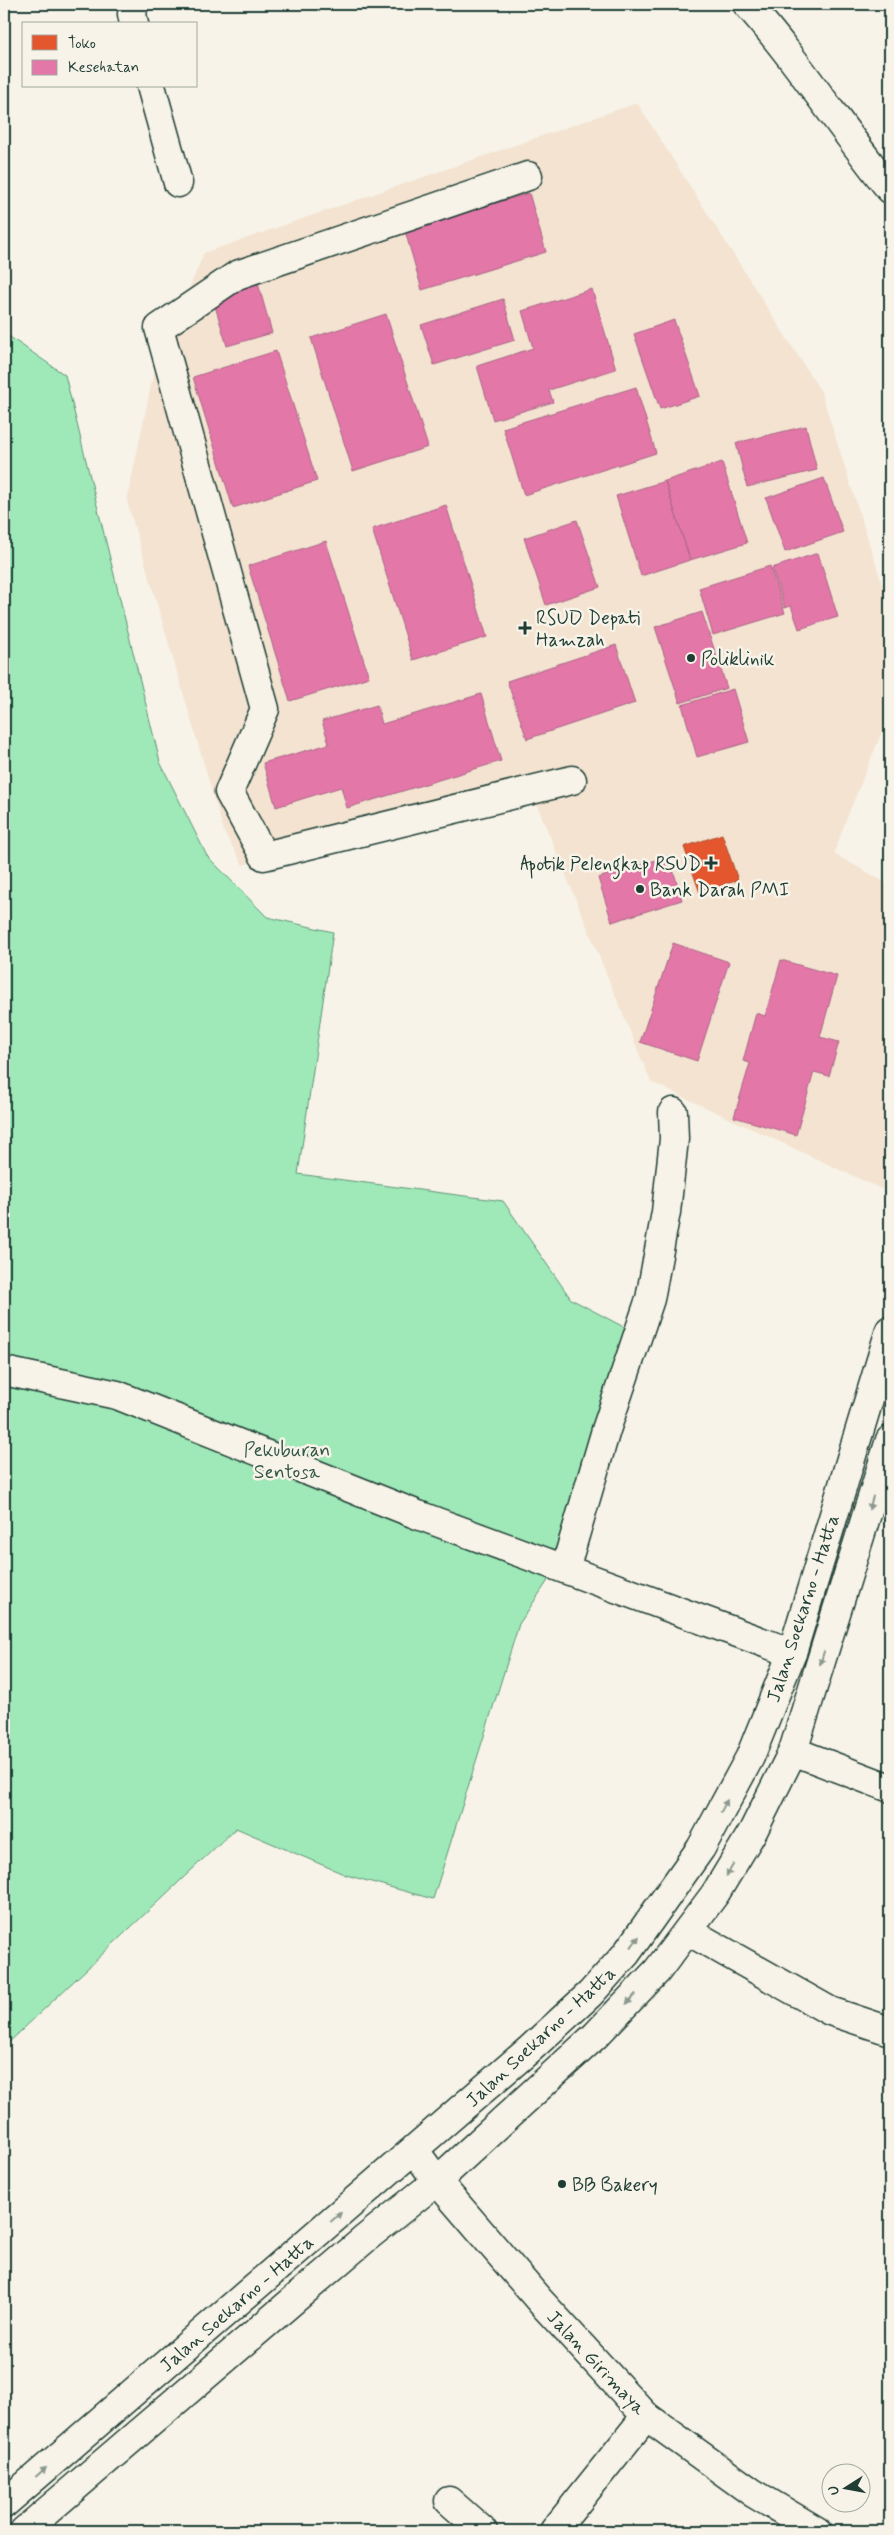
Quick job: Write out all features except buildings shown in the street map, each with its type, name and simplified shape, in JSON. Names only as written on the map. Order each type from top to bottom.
[{"type":"main road","points":[[134,4],[132,14],[134,22]]},
{"type":"main road","points":[[747,4],[779,40],[856,147],[890,190]]},
{"type":"main road","points":[[152,88],[178,183]]},
{"type":"main road","points":[[528,176],[238,275],[159,328],[265,709],[229,792],[264,856],[572,780]]},
{"type":"main road","points":[[565,1569],[606,1430],[650,1299],[666,1212],[674,1139],[673,1112]]},
{"type":"main road","name":"Jalan Soekarno - Hatta","points":[[4,2504],[415,2151],[590,1994],[626,1954],[701,1848],[750,1757],[792,1653],[890,1330]]},
{"type":"main road","points":[[4,1371],[117,1394],[418,1515],[792,1653]]},
{"type":"main road","name":"Jalan Soekarno - Hatta","points":[[36,2528],[366,2238],[437,2181],[596,2035],[657,1971],[715,1894],[753,1831],[793,1750],[890,1440]]},
{"type":"main road","points":[[793,1750],[890,1788]]},
{"type":"main road","points":[[688,1931],[830,2011],[890,2031]]},
{"type":"main road","name":"Jalan Girimaya","points":[[415,2151],[437,2181],[540,2301],[646,2416],[753,2493],[817,2531]]},
{"type":"main road","points":[[554,2531],[646,2416]]},
{"type":"main road","points":[[449,2501],[483,2531]]},
{"type":"shaded area","name":"RSUD Depati Hamzah","points":[[637,103],[821,392],[883,587],[890,669],[890,712],[845,822],[834,854],[890,885],[890,1193],[651,1082],[526,778],[243,865],[224,832],[127,501],[153,376],[204,253]]},
{"type":"green space","name":"Pekuburan Sentosa","points":[[4,333],[65,375],[160,762],[207,856],[267,917],[333,932],[298,1174],[503,1201],[571,1299],[635,1333],[547,1582],[519,1624],[433,1899],[346,1875],[236,1828],[4,2047]]},
{"type":"place","name":"RSUD Depati Hamzah","points":[[525,628]]},
{"type":"place","name":"Poliklinik","points":[[691,658]]},
{"type":"place","name":"Apotik Pelengkap RSUD","points":[[711,863]]},
{"type":"place","name":"Bank Darah PMI","points":[[640,889]]},
{"type":"place","name":"BB Bakery","points":[[562,2184]]}]
